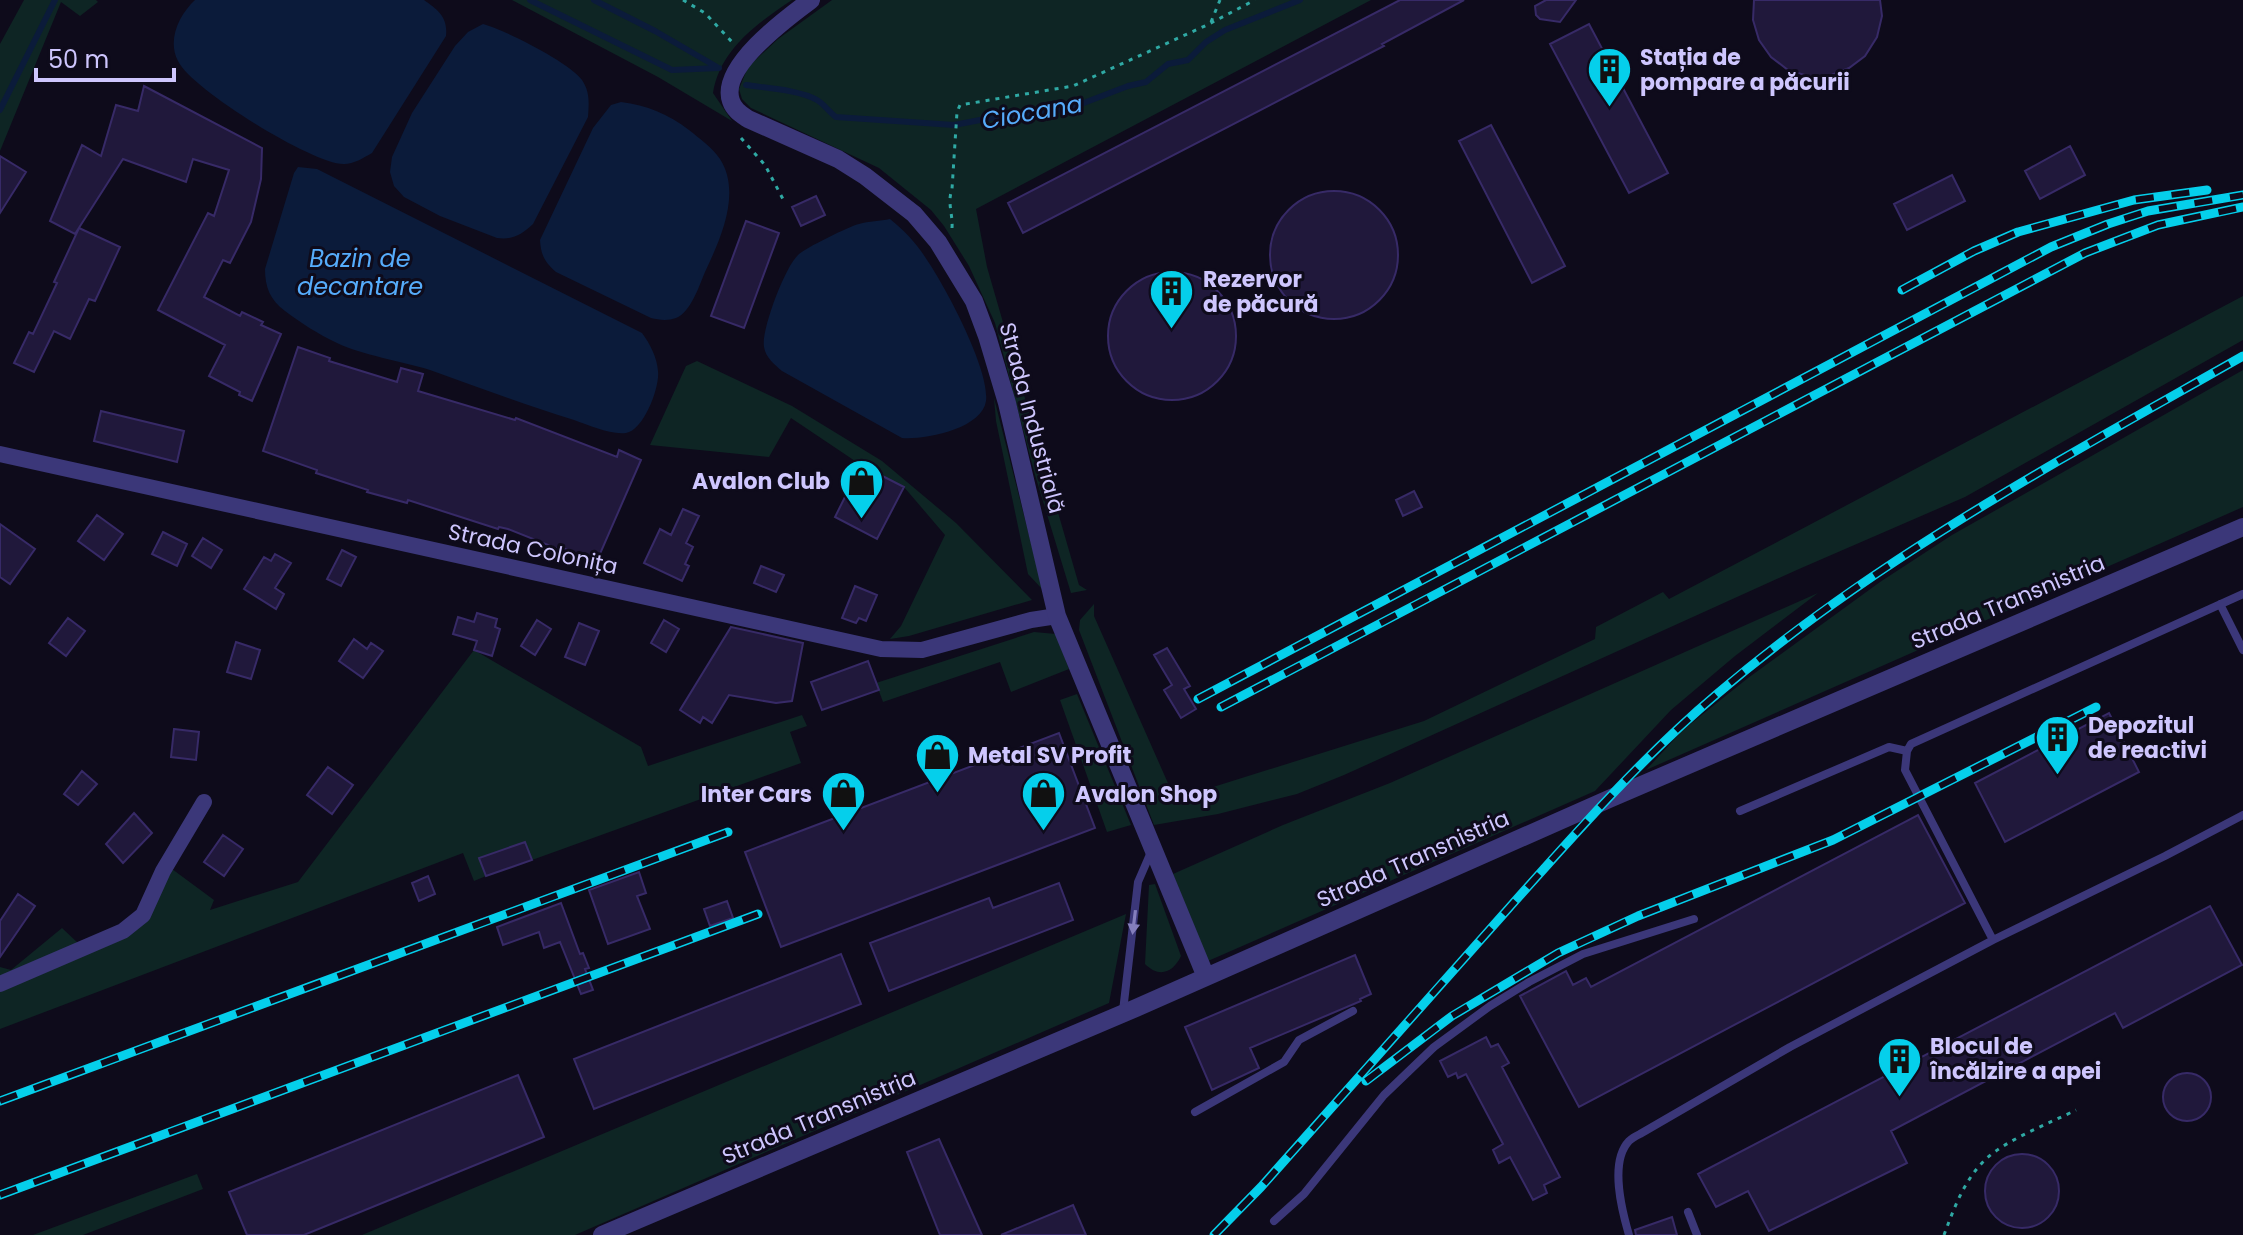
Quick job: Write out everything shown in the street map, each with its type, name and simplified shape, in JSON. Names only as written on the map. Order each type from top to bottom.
[{"type":"street","name":"Strada Industrială","points":[[811,0],[765,37],[746,58],[733,76],[729,92],[737,111],[763,127],[838,159],[914,214],[943,249],[974,301],[1007,403],[1057,616],[1206,977]]},
{"type":"street","name":"Strada Colonița","points":[[0,454],[881,649],[922,650],[1031,620],[1057,616]]},
{"type":"street","name":"Strada Transnistria","points":[[602,1235],[1123,1013],[1594,805],[2243,527]]},
{"type":"street","points":[[0,984],[123,931],[137,921],[204,802]]},
{"type":"lane","points":[[1993,940],[1905,770],[1911,744],[2243,594]]},
{"type":"lane","points":[[2220,604],[2243,650]]},
{"type":"lane","points":[[1740,811],[1889,747],[1907,751]]},
{"type":"lane","points":[[1629,1235],[1618,1182],[1622,1153],[1628,1142],[1790,1047],[1993,940],[2151,864],[2243,815]]},
{"type":"lane","points":[[1123,1013],[1138,882],[1153,847]]},
{"type":"lane","points":[[1274,1221],[1304,1194],[1384,1095],[1445,1038],[1529,982],[1583,954],[1694,919]]},
{"type":"lane","points":[[1195,1112],[1284,1062],[1299,1040],[1353,1011]]},
{"type":"lane","points":[[1688,1212],[1697,1235]]},
{"type":"path","points":[[683,0],[705,13],[746,58]]},
{"type":"path","points":[[1210,23],[1220,0]]},
{"type":"path","points":[[943,249],[951,233],[953,219],[948,199],[952,189],[956,121],[960,105],[1073,86],[1255,0]]},
{"type":"path","points":[[738,133],[765,165],[784,201]]},
{"type":"path","points":[[1944,1235],[1966,1183],[1988,1157],[2076,1110]]},
{"type":"green space","points":[[24,0],[98,2],[80,16],[61,2],[0,151],[0,44]]},
{"type":"green space","points":[[512,0],[792,0],[742,39],[717,77],[713,93],[732,121],[658,77]]},
{"type":"green space","points":[[832,0],[1371,0],[976,209],[987,267],[1079,585],[1087,590],[1071,593],[1035,475],[995,323],[969,266],[944,226],[931,210],[879,168],[751,108],[742,99],[739,89],[748,67],[778,39]]},
{"type":"green space","points":[[2243,296],[2243,340],[1965,497],[1297,794],[1218,814],[1154,825],[1079,630],[1080,620],[1094,604],[1094,616],[1175,799],[1424,721],[1595,639],[1596,627],[1663,592],[1669,599]]},
{"type":"green space","points":[[697,361],[792,406],[882,461],[956,523],[1032,600],[890,639],[901,626],[945,535],[904,487],[861,465],[791,418],[769,457],[650,445],[686,366]]},
{"type":"green space","points":[[2243,370],[2243,507],[1646,770],[1683,730],[1748,678],[1880,582],[1952,535]]},
{"type":"green space","points":[[994,398],[1043,590],[1028,574]]},
{"type":"green space","points":[[1818,593],[1671,710],[1595,791],[1208,961],[1173,874],[1283,825],[1390,783]]},
{"type":"green space","points":[[1034,632],[1056,634],[1069,669],[1011,692],[1000,662],[883,702],[876,683]]},
{"type":"green space","points":[[474,650],[641,747],[648,766],[802,715],[807,726],[790,732],[801,763],[532,860],[525,842],[480,858],[486,876],[474,881],[463,853],[0,1029],[0,990],[126,936],[172,869],[214,900],[210,910],[298,882]]},
{"type":"green space","points":[[1077,694],[1131,825],[1107,832],[1060,700]]},
{"type":"green space","points":[[1155,884],[1181,956],[1165,972],[1155,971],[1145,964],[1149,885]]},
{"type":"green space","points":[[1126,914],[1109,1003],[575,1235],[362,1235]]},
{"type":"green space","points":[[62,928],[79,944],[0,980],[0,967],[11,970]]},
{"type":"green space","points":[[197,1174],[203,1189],[83,1235],[33,1235]]},
{"type":"water","points":[[195,0],[424,0],[441,15],[446,36],[372,153],[344,164],[329,161],[282,139],[228,106],[188,74],[175,53],[174,36],[184,13]]},
{"type":"water","name":"Bazin de decantare","points":[[483,24],[521,40],[564,64],[582,80],[588,98],[588,117],[533,224],[521,234],[508,238],[497,238],[440,216],[404,197],[394,186],[390,172],[392,157],[412,113],[455,46],[468,32]]},
{"type":"water","points":[[621,102],[648,108],[681,124],[713,151],[726,172],[729,201],[717,246],[694,298],[681,315],[673,319],[651,318],[556,272],[546,262],[541,250],[540,240],[593,128],[611,105]]},
{"type":"water","name":"Bazin de decantare","points":[[298,167],[317,169],[642,333],[655,356],[658,378],[645,416],[633,430],[613,433],[430,370],[347,347],[316,332],[285,311],[269,293],[265,269]]},
{"type":"water","points":[[890,219],[906,233],[935,272],[965,329],[985,387],[986,401],[974,419],[937,435],[902,438],[782,371],[768,358],[764,347],[766,327],[775,299],[798,255],[854,226]]},
{"type":"building","points":[[1400,0],[1464,0],[1382,44],[1384,46],[1023,233],[1008,203]]},
{"type":"building","points":[[1546,0],[1576,0],[1560,22],[1540,19],[1536,15],[1535,6]]},
{"type":"building","points":[[1754,0],[1880,0],[1882,16],[1877,37],[1865,56],[1849,68],[1829,76],[1808,76],[1788,70],[1771,57],[1759,40],[1753,20]]},
{"type":"building","name":"Stația de pompare a păcurii","points":[[1589,24],[1668,173],[1629,193],[1550,44]]},
{"type":"building","points":[[144,86],[262,148],[261,179],[251,222],[230,263],[223,260],[204,297],[240,316],[242,312],[263,322],[261,325],[281,334],[252,401],[209,376],[225,345],[158,310],[208,213],[214,216],[229,170],[193,159],[186,182],[123,159],[75,234],[50,221],[82,145],[101,156],[116,105],[138,111]]},
{"type":"building","points":[[1491,125],[1565,266],[1532,283],[1459,141]]},
{"type":"building","points":[[2070,146],[2085,175],[2040,199],[2025,171]]},
{"type":"building","points":[[0,156],[26,172],[0,213]]},
{"type":"building","points":[[1952,175],[1965,201],[1907,230],[1894,204]]},
{"type":"building","name":"Rezervor de păcură","points":[[1334,191],[1359,196],[1379,210],[1393,230],[1398,255],[1393,280],[1379,300],[1359,314],[1334,319],[1309,314],[1289,300],[1275,280],[1270,255],[1275,230],[1289,210],[1309,196]]},
{"type":"building","points":[[816,196],[825,215],[801,226],[792,207]]},
{"type":"building","points":[[746,221],[779,233],[744,328],[711,316]]},
{"type":"building","points":[[79,228],[120,247],[95,301],[89,299],[70,339],[54,331],[34,372],[14,363],[29,332],[33,334]]},
{"type":"building","name":"Rezervor de păcură","points":[[1172,272],[1197,277],[1217,291],[1231,311],[1236,336],[1231,361],[1217,381],[1197,395],[1172,400],[1147,395],[1127,381],[1113,361],[1108,336],[1113,311],[1127,291],[1147,277]]},
{"type":"building","points":[[298,347],[330,358],[329,361],[397,382],[401,368],[423,374],[418,391],[516,418],[617,457],[619,450],[641,460],[596,563],[559,546],[558,549],[508,529],[498,529],[408,500],[407,503],[367,492],[263,451]]},
{"type":"building","points":[[101,411],[184,431],[177,462],[94,441]]},
{"type":"building","points":[[861,465],[904,487],[877,539],[835,517]]},
{"type":"building","points":[[1414,491],[1422,507],[1403,516],[1396,500]]},
{"type":"building","points":[[683,509],[699,516],[686,543],[693,547],[682,581],[644,563],[660,529],[671,535]]},
{"type":"building","points":[[97,515],[123,534],[104,560],[78,541]]},
{"type":"building","points":[[0,524],[35,549],[10,584],[0,577]]},
{"type":"building","points":[[163,532],[187,544],[177,566],[152,554]]},
{"type":"building","points":[[203,538],[222,550],[211,568],[192,556]]},
{"type":"building","points":[[342,550],[356,557],[341,586],[327,579]]},
{"type":"building","points":[[275,554],[291,563],[275,588],[284,594],[276,609],[244,589],[264,557],[271,561]]},
{"type":"building","points":[[761,566],[784,575],[776,592],[754,583]]},
{"type":"building","points":[[855,586],[877,595],[866,621],[859,618],[856,623],[842,618]]},
{"type":"building","points":[[477,613],[497,619],[495,627],[500,629],[492,656],[474,650],[477,641],[453,634],[458,617],[474,622]]},
{"type":"building","points":[[68,618],[85,631],[66,656],[49,643]]},
{"type":"building","points":[[537,620],[551,629],[535,655],[521,646]]},
{"type":"building","points":[[664,620],[679,629],[666,652],[651,643]]},
{"type":"building","points":[[579,623],[599,631],[585,665],[565,657]]},
{"type":"building","points":[[731,627],[803,643],[792,701],[776,703],[729,695],[712,723],[703,717],[700,723],[680,710]]},
{"type":"building","points":[[354,639],[367,649],[371,643],[383,651],[363,678],[339,661]]},
{"type":"building","points":[[236,642],[260,650],[251,679],[227,672]]},
{"type":"building","points":[[1167,648],[1190,686],[1184,689],[1196,709],[1181,718],[1164,690],[1172,685],[1154,655]]},
{"type":"building","points":[[868,661],[879,690],[822,710],[811,682]]},
{"type":"building","name":"Depozitul de reaсtivi","points":[[2109,713],[2139,772],[2005,842],[1975,783]]},
{"type":"building","points":[[174,729],[199,732],[196,760],[171,757]]},
{"type":"building","points":[[1059,733],[1095,828],[781,947],[745,852]]},
{"type":"building","points":[[328,767],[353,785],[332,814],[307,795]]},
{"type":"building","points":[[82,771],[97,784],[78,805],[64,794]]},
{"type":"building","points":[[134,813],[152,833],[123,863],[106,844]]},
{"type":"building","points":[[1918,815],[1965,903],[1579,1107],[1520,996],[1566,971],[1573,985],[1586,978],[1591,987]]},
{"type":"building","points":[[223,835],[243,849],[224,876],[204,862]]},
{"type":"building","points":[[525,842],[532,860],[486,876],[479,858]]},
{"type":"building","points":[[639,872],[646,893],[637,896],[650,929],[608,944],[589,890]]},
{"type":"building","points":[[428,876],[435,894],[419,901],[412,883]]},
{"type":"building","points":[[1059,883],[1073,920],[889,991],[870,943],[989,898],[993,908]]},
{"type":"building","points":[[18,894],[35,906],[0,957],[0,921]]},
{"type":"building","points":[[727,901],[733,918],[710,926],[704,909]]},
{"type":"building","points":[[561,903],[580,954],[583,953],[589,968],[585,969],[593,990],[581,994],[560,942],[544,948],[539,932],[503,945],[497,927]]},
{"type":"building","name":"Blocul de încălzire a apei","points":[[2210,906],[2242,965],[2123,1028],[2115,1013],[1891,1131],[1907,1163],[1769,1231],[1748,1191],[1716,1207],[1698,1174]]},
{"type":"building","points":[[841,954],[861,1004],[594,1109],[574,1059]]},
{"type":"building","points":[[1355,955],[1371,994],[1250,1048],[1259,1068],[1212,1090],[1185,1027]]},
{"type":"building","points":[[1486,1037],[1491,1047],[1498,1044],[1509,1063],[1502,1067],[1560,1177],[1544,1185],[1547,1193],[1533,1200],[1510,1157],[1499,1163],[1493,1150],[1503,1144],[1466,1074],[1458,1078],[1456,1073],[1448,1077],[1440,1061]]},
{"type":"building","points":[[2187,1073],[2204,1080],[2211,1097],[2204,1114],[2187,1121],[2170,1114],[2163,1097],[2170,1080]]},
{"type":"building","points":[[518,1075],[544,1137],[304,1235],[247,1235],[229,1192]]},
{"type":"building","points":[[939,1139],[982,1235],[940,1235],[907,1152]]},
{"type":"building","points":[[2022,1154],[2036,1157],[2048,1165],[2056,1177],[2059,1191],[2056,1205],[2048,1217],[2036,1225],[2022,1228],[2008,1225],[1996,1217],[1988,1205],[1985,1191],[1988,1177],[1996,1165],[2008,1157]]},
{"type":"building","points":[[1073,1205],[1086,1235],[1001,1235]]},
{"type":"building","points":[[1672,1217],[1677,1235],[1636,1235],[1635,1230]]},
{"type":"waterway","points":[[0,110],[55,0]]},
{"type":"waterway","points":[[530,0],[672,70],[719,68]]},
{"type":"waterway","name":"Ciocana","points":[[594,0],[717,67]]},
{"type":"waterway","name":"Ciocana","points":[[746,85],[802,94],[820,102],[836,117],[954,125],[1068,109],[1146,82],[1168,64],[1188,60],[1206,42],[1225,30],[1300,0]]},
{"type":"railway","points":[[1902,290],[1974,251],[2018,232],[2134,200],[2207,190]]},
{"type":"railway","points":[[1198,699],[2051,247],[2148,211],[2243,195]]},
{"type":"railway","points":[[1221,707],[2085,253],[2158,225],[2243,207]]},
{"type":"railway","points":[[1214,1235],[1261,1187],[1583,825],[1662,744],[1717,694],[1841,598],[1906,554],[2039,472],[2243,356]]},
{"type":"railway","points":[[1366,1081],[1452,1016],[1558,953],[1638,916],[1833,840],[2096,707]]},
{"type":"railway","points":[[0,1101],[728,832]]},
{"type":"railway","points":[[0,1195],[758,914]]},
{"type":"place","name":"Stația de pompare a păcurii","points":[[1609,109]]},
{"type":"place","name":"Rezervor de păcură","points":[[1172,331]]},
{"type":"place","name":"Avalon Club","points":[[861,520]]},
{"type":"place","name":"Depozitul de reaсtivi","points":[[2057,777]]},
{"type":"place","name":"Metal SV Profit","points":[[937,794]]},
{"type":"place","name":"Inter Cars","points":[[843,833]]},
{"type":"place","name":"Avalon Shop","points":[[1044,833]]},
{"type":"place","name":"Blocul de încălzire a apei","points":[[1899,1098]]}]
